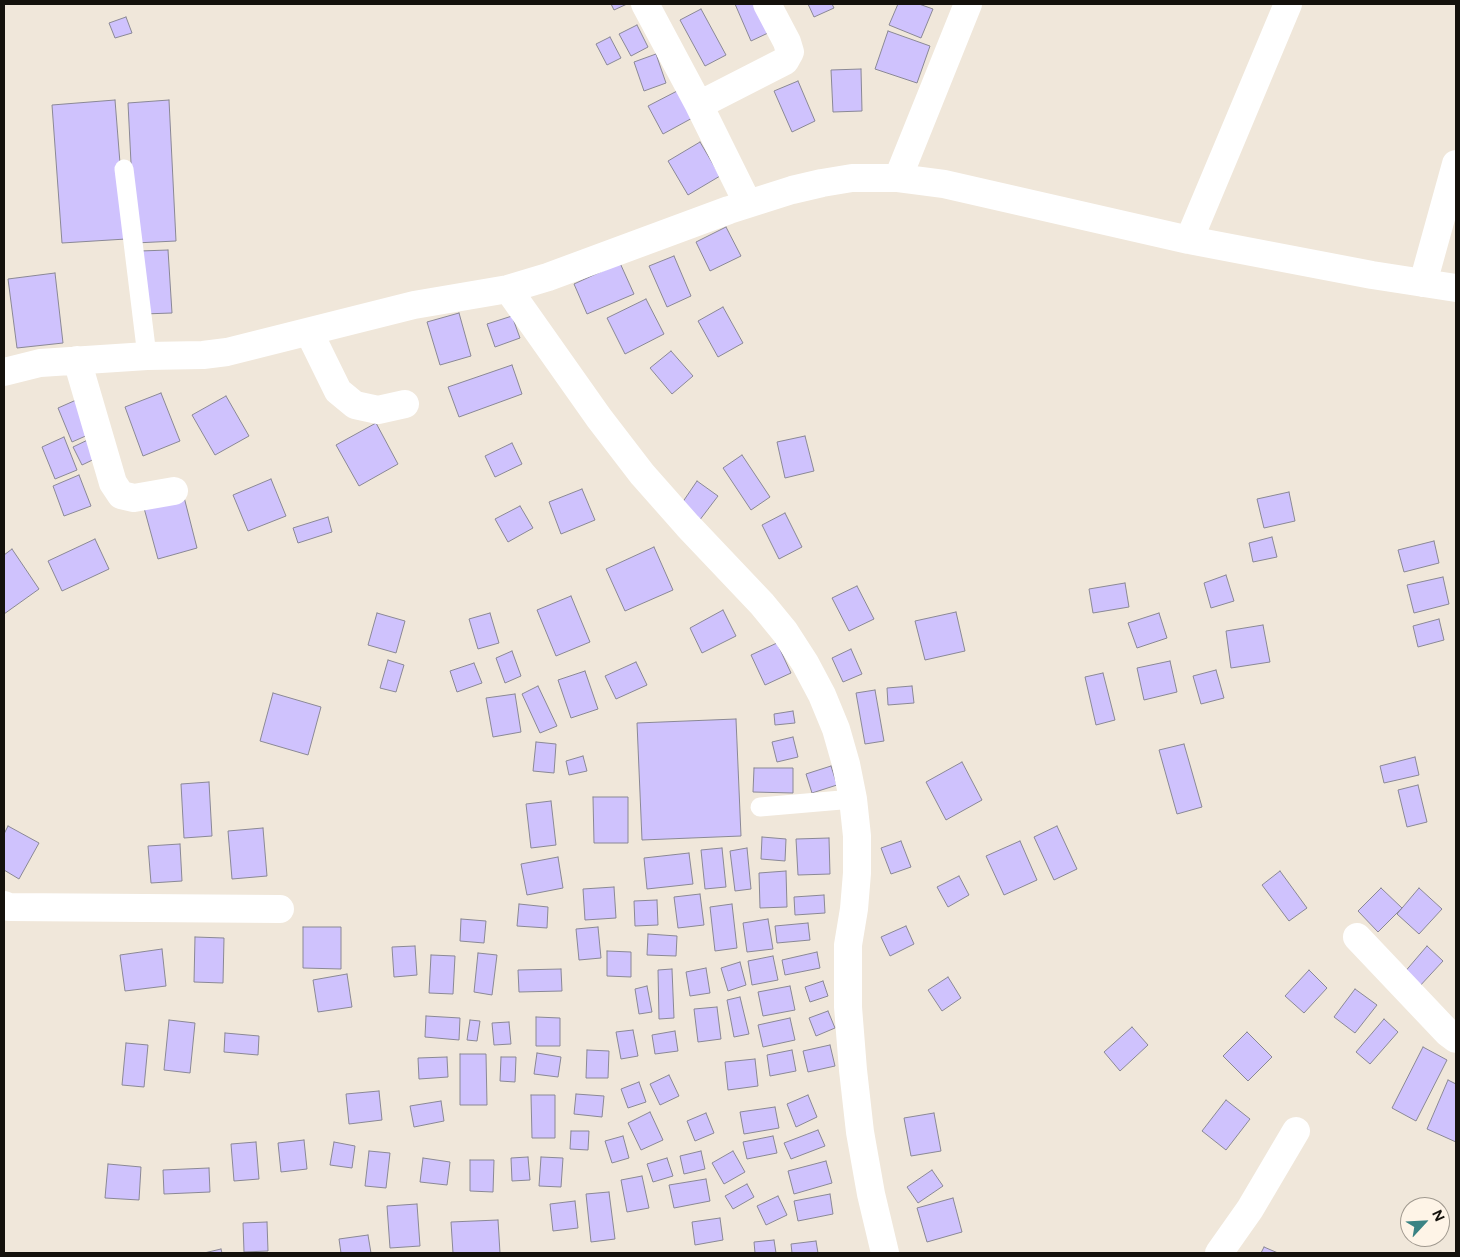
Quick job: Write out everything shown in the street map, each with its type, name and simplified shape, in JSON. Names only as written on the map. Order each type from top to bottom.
[{"type":"street","points":[[645,4],[699,105],[748,204]]},
{"type":"street","points":[[699,105],[785,61],[790,52],[787,42],[767,4]]},
{"type":"street","points":[[898,178],[968,4]]},
{"type":"street","points":[[1189,240],[1288,4]]},
{"type":"street","points":[[1423,283],[1456,164]]},
{"type":"street","points":[[4,372],[40,363],[147,356],[203,355],[227,352],[414,305],[508,289],[548,277],[748,204],[792,190],[852,178],[898,178],[944,184],[1189,240],[1372,275],[1456,288]]},
{"type":"street","points":[[508,289],[599,418],[642,474],[762,604],[785,632],[805,663],[822,695],[836,729],[853,799],[857,836],[857,873],[848,945],[848,1007],[853,1070],[860,1132],[884,1253]]},
{"type":"street","points":[[309,332],[338,391],[355,405],[378,410],[405,404]]},
{"type":"street","points":[[77,360],[113,483],[121,494],[134,498],[174,491]]},
{"type":"street","points":[[4,905],[9,907],[280,909]]},
{"type":"street","points":[[1357,937],[1448,1033],[1456,1039]]},
{"type":"street","points":[[1219,1253],[1250,1209],[1296,1131]]},
{"type":"lane","points":[[124,169],[147,356]]},
{"type":"lane","points":[[760,807],[853,799]]},
{"type":"building","points":[[611,4],[627,4],[614,10]]},
{"type":"building","points":[[735,4],[756,4],[768,33],[751,41]]},
{"type":"building","points":[[808,4],[832,4],[834,8],[814,17]]},
{"type":"building","points":[[898,4],[919,4],[933,9],[921,38],[889,25]]},
{"type":"building","points":[[701,9],[726,55],[705,66],[680,20]]},
{"type":"building","points":[[126,17],[132,33],[115,38],[109,23]]},
{"type":"building","points":[[637,25],[648,47],[631,56],[619,34]]},
{"type":"building","points":[[888,31],[930,46],[917,83],[875,69]]},
{"type":"building","points":[[610,37],[621,58],[607,65],[596,44]]},
{"type":"building","points":[[656,54],[666,83],[644,91],[634,62]]},
{"type":"building","points":[[861,69],[862,111],[833,112],[831,70]]},
{"type":"building","points":[[798,81],[815,121],[792,132],[774,91]]},
{"type":"building","points":[[681,89],[696,116],[663,134],[648,106]]},
{"type":"building","points":[[115,100],[126,239],[62,243],[52,105]]},
{"type":"building","points":[[169,100],[176,241],[135,243],[128,103]]},
{"type":"building","points":[[700,142],[720,176],[688,195],[668,161]]},
{"type":"building","points":[[726,227],[741,256],[710,271],[696,242]]},
{"type":"building","points":[[168,250],[172,313],[143,314],[140,251]]},
{"type":"building","points":[[674,256],[691,296],[667,307],[649,266]]},
{"type":"building","points":[[620,263],[634,294],[587,314],[574,284]]},
{"type":"building","points":[[55,273],[63,343],[17,348],[8,279]]},
{"type":"building","points":[[646,299],[664,334],[625,354],[607,318]]},
{"type":"building","points":[[723,307],[743,343],[718,357],[698,321]]},
{"type":"building","points":[[459,313],[471,356],[440,365],[427,322]]},
{"type":"building","points":[[512,316],[520,338],[495,347],[487,324]]},
{"type":"building","points":[[671,351],[693,376],[672,394],[650,368]]},
{"type":"building","points":[[512,365],[522,394],[459,417],[448,387]]},
{"type":"building","points":[[161,393],[180,441],[143,456],[125,407]]},
{"type":"building","points":[[226,396],[249,436],[215,455],[192,415]]},
{"type":"building","points":[[83,397],[97,431],[72,442],[58,408]]},
{"type":"building","points":[[376,423],[398,464],[359,486],[336,445]]},
{"type":"building","points":[[96,436],[105,454],[82,465],[73,447]]},
{"type":"building","points":[[805,436],[814,471],[785,478],[777,442]]},
{"type":"building","points":[[64,437],[77,470],[55,479],[42,447]]},
{"type":"building","points":[[512,443],[522,464],[495,477],[485,456]]},
{"type":"building","points":[[742,455],[770,497],[751,510],[723,468]]},
{"type":"building","points":[[79,475],[91,506],[64,516],[53,486]]},
{"type":"building","points":[[271,479],[286,516],[248,531],[233,495]]},
{"type":"building","points":[[697,481],[718,496],[699,521],[680,506]]},
{"type":"building","points":[[582,489],[595,520],[561,534],[549,502]]},
{"type":"building","points":[[1289,492],[1295,521],[1264,528],[1257,499]]},
{"type":"building","points":[[184,497],[197,548],[158,559],[144,508]]},
{"type":"building","points":[[520,506],[533,528],[508,542],[495,519]]},
{"type":"building","points":[[785,513],[802,547],[779,559],[762,525]]},
{"type":"building","points":[[328,517],[332,532],[298,543],[293,528]]},
{"type":"building","points":[[1272,537],[1277,557],[1253,562],[1249,543]]},
{"type":"building","points":[[95,539],[109,569],[62,591],[48,561]]},
{"type":"building","points":[[1434,541],[1439,563],[1404,572],[1398,550]]},
{"type":"building","points":[[654,547],[673,590],[625,611],[606,569]]},
{"type":"building","points":[[12,549],[39,589],[4,614],[4,555]]},
{"type":"building","points":[[1226,575],[1234,601],[1211,608],[1204,583]]},
{"type":"building","points":[[1443,577],[1449,604],[1414,613],[1407,585]]},
{"type":"building","points":[[1125,583],[1129,607],[1093,613],[1089,589]]},
{"type":"building","points":[[857,586],[874,619],[849,631],[832,598]]},
{"type":"building","points":[[571,596],[590,642],[556,656],[537,610]]},
{"type":"building","points":[[723,610],[736,636],[702,653],[690,628]]},
{"type":"building","points":[[956,612],[965,651],[925,660],[915,621]]},
{"type":"building","points":[[377,613],[405,621],[396,653],[368,645]]},
{"type":"building","points":[[490,613],[499,643],[478,649],[469,619]]},
{"type":"building","points":[[1159,613],[1167,638],[1137,648],[1128,623]]},
{"type":"building","points":[[1439,619],[1444,640],[1418,647],[1413,626]]},
{"type":"building","points":[[1263,625],[1270,662],[1231,668],[1226,631]]},
{"type":"building","points":[[777,643],[791,673],[765,685],[751,655]]},
{"type":"building","points":[[851,649],[862,674],[843,682],[832,658]]},
{"type":"building","points":[[512,651],[521,676],[505,683],[496,658]]},
{"type":"building","points":[[388,660],[404,665],[396,692],[380,688]]},
{"type":"building","points":[[1170,661],[1177,692],[1144,700],[1137,668]]},
{"type":"building","points":[[636,662],[647,685],[616,699],[605,676]]},
{"type":"building","points":[[474,663],[482,683],[457,692],[450,671]]},
{"type":"building","points":[[1216,670],[1224,698],[1201,704],[1193,676]]},
{"type":"building","points":[[585,671],[598,709],[571,718],[558,680]]},
{"type":"building","points":[[1103,673],[1115,720],[1096,725],[1085,677]]},
{"type":"building","points":[[538,686],[557,726],[540,733],[522,694]]},
{"type":"building","points":[[912,686],[914,703],[888,705],[887,688]]},
{"type":"building","points":[[875,690],[884,741],[865,744],[856,693]]},
{"type":"building","points":[[273,693],[321,707],[308,755],[260,741]]},
{"type":"building","points":[[515,694],[521,732],[493,737],[486,698]]},
{"type":"building","points":[[793,711],[795,723],[775,725],[774,714]]},
{"type":"building","points":[[736,719],[741,836],[642,840],[637,723]]},
{"type":"building","points":[[793,737],[798,757],[777,762],[772,742]]},
{"type":"building","points":[[536,742],[556,744],[554,773],[533,771]]},
{"type":"building","points":[[1184,744],[1202,807],[1177,814],[1159,750]]},
{"type":"building","points":[[583,756],[587,771],[569,775],[566,761]]},
{"type":"building","points":[[1415,757],[1419,775],[1384,783],[1380,766]]},
{"type":"building","points":[[962,762],[982,800],[946,820],[926,782]]},
{"type":"building","points":[[831,766],[837,785],[812,793],[806,774]]},
{"type":"building","points":[[754,768],[793,768],[793,793],[753,792]]},
{"type":"building","points":[[209,782],[212,836],[184,838],[181,784]]},
{"type":"building","points":[[1418,785],[1427,822],[1407,827],[1398,790]]},
{"type":"building","points":[[593,797],[628,797],[628,843],[594,843]]},
{"type":"building","points":[[551,801],[556,845],[531,848],[526,804]]},
{"type":"building","points":[[8,826],[39,843],[19,879],[4,870],[4,834]]},
{"type":"building","points":[[1057,826],[1077,869],[1054,880],[1034,837]]},
{"type":"building","points":[[263,828],[267,876],[232,879],[228,831]]},
{"type":"building","points":[[762,837],[786,839],[785,861],[761,859]]},
{"type":"building","points":[[829,838],[830,874],[798,875],[796,839]]},
{"type":"building","points":[[901,841],[911,867],[891,874],[881,848]]},
{"type":"building","points":[[1020,841],[1037,880],[1004,895],[986,856]]},
{"type":"building","points":[[180,844],[182,881],[151,883],[148,846]]},
{"type":"building","points":[[722,848],[726,887],[705,889],[701,850]]},
{"type":"building","points":[[747,848],[751,889],[735,891],[730,851]]},
{"type":"building","points":[[689,853],[693,884],[647,889],[644,858]]},
{"type":"building","points":[[558,857],[563,888],[527,895],[521,864]]},
{"type":"building","points":[[786,871],[787,907],[760,908],[759,873]]},
{"type":"building","points":[[1280,871],[1307,908],[1289,921],[1262,885]]},
{"type":"building","points":[[959,876],[969,895],[948,907],[937,887]]},
{"type":"building","points":[[614,887],[616,918],[585,920],[583,889]]},
{"type":"building","points":[[1381,888],[1402,908],[1378,932],[1358,911]]},
{"type":"building","points":[[1419,888],[1442,909],[1419,934],[1397,914]]},
{"type":"building","points":[[700,894],[704,925],[678,928],[674,897]]},
{"type":"building","points":[[824,895],[825,913],[795,915],[794,897]]},
{"type":"building","points":[[657,900],[658,925],[635,926],[634,901]]},
{"type":"building","points":[[519,904],[548,907],[547,928],[517,926]]},
{"type":"building","points":[[732,904],[737,948],[715,951],[710,907]]},
{"type":"building","points":[[461,919],[486,921],[484,943],[460,941]]},
{"type":"building","points":[[768,919],[773,949],[747,952],[743,923]]},
{"type":"building","points":[[808,923],[810,940],[777,943],[775,926]]},
{"type":"building","points":[[906,926],[914,944],[890,956],[881,937]]},
{"type":"building","points":[[303,927],[341,927],[341,969],[303,968]]},
{"type":"building","points":[[598,927],[601,958],[579,960],[576,929]]},
{"type":"building","points":[[648,934],[677,936],[676,956],[647,955]]},
{"type":"building","points":[[195,937],[224,938],[223,983],[194,982]]},
{"type":"building","points":[[415,946],[417,975],[394,977],[392,947]]},
{"type":"building","points":[[1427,946],[1443,961],[1418,988],[1403,974]]},
{"type":"building","points":[[162,949],[166,986],[125,991],[120,955]]},
{"type":"building","points":[[607,951],[631,952],[631,977],[607,976]]},
{"type":"building","points":[[817,952],[820,968],[785,975],[782,960]]},
{"type":"building","points":[[478,953],[497,955],[492,995],[474,992]]},
{"type":"building","points":[[431,955],[455,956],[453,994],[429,993]]},
{"type":"building","points":[[773,956],[778,980],[752,985],[748,961]]},
{"type":"building","points":[[740,962],[746,985],[728,991],[721,968]]},
{"type":"building","points":[[706,968],[710,993],[690,996],[686,972]]},
{"type":"building","points":[[561,969],[562,991],[519,992],[518,970]]},
{"type":"building","points":[[672,969],[674,1018],[659,1019],[658,970]]},
{"type":"building","points":[[1309,970],[1327,988],[1304,1013],[1285,996]]},
{"type":"building","points":[[347,974],[352,1007],[318,1012],[313,980]]},
{"type":"building","points":[[948,977],[961,998],[942,1011],[928,990]]},
{"type":"building","points":[[823,981],[828,996],[810,1002],[805,987]]},
{"type":"building","points":[[647,986],[652,1012],[639,1014],[635,989]]},
{"type":"building","points":[[790,986],[795,1010],[763,1016],[758,992]]},
{"type":"building","points":[[1355,989],[1377,1005],[1355,1033],[1334,1017]]},
{"type":"building","points":[[740,997],[749,1034],[734,1037],[727,1000]]},
{"type":"building","points":[[717,1007],[721,1039],[698,1042],[694,1009]]},
{"type":"building","points":[[828,1011],[835,1028],[816,1036],[809,1018]]},
{"type":"building","points":[[426,1016],[460,1018],[459,1040],[425,1037]]},
{"type":"building","points":[[536,1017],[560,1018],[560,1046],[536,1046]]},
{"type":"building","points":[[790,1018],[795,1040],[763,1047],[758,1025]]},
{"type":"building","points":[[1384,1019],[1398,1032],[1370,1064],[1356,1052]]},
{"type":"building","points":[[169,1020],[195,1023],[190,1073],[164,1070]]},
{"type":"building","points":[[470,1020],[480,1021],[477,1041],[467,1040]]},
{"type":"building","points":[[509,1022],[511,1044],[494,1045],[492,1023]]},
{"type":"building","points":[[1132,1027],[1148,1045],[1120,1071],[1104,1052]]},
{"type":"building","points":[[633,1030],[638,1056],[621,1059],[616,1032]]},
{"type":"building","points":[[675,1031],[678,1051],[655,1054],[652,1035]]},
{"type":"building","points":[[1247,1032],[1272,1057],[1248,1081],[1223,1056]]},
{"type":"building","points":[[225,1033],[259,1036],[258,1055],[224,1052]]},
{"type":"building","points":[[126,1043],[148,1045],[144,1087],[122,1085]]},
{"type":"building","points":[[830,1045],[835,1066],[808,1072],[803,1051]]},
{"type":"building","points":[[1423,1047],[1447,1060],[1416,1121],[1392,1108]]},
{"type":"building","points":[[587,1050],[609,1051],[608,1078],[586,1078]]},
{"type":"building","points":[[792,1050],[796,1071],[770,1076],[767,1055]]},
{"type":"building","points":[[537,1053],[561,1057],[558,1077],[534,1074]]},
{"type":"building","points":[[460,1054],[486,1054],[487,1105],[460,1105]]},
{"type":"building","points":[[447,1057],[448,1077],[419,1079],[418,1058]]},
{"type":"building","points":[[501,1057],[516,1057],[515,1082],[500,1081]]},
{"type":"building","points":[[755,1059],[758,1086],[728,1090],[725,1062]]},
{"type":"building","points":[[669,1075],[679,1096],[660,1105],[650,1084]]},
{"type":"building","points":[[1448,1080],[1456,1084],[1456,1142],[1427,1129]]},
{"type":"building","points":[[639,1082],[646,1102],[628,1108],[621,1089]]},
{"type":"building","points":[[379,1091],[382,1120],[349,1124],[346,1094]]},
{"type":"building","points":[[576,1094],[604,1096],[602,1117],[574,1114]]},
{"type":"building","points":[[531,1095],[555,1095],[555,1138],[532,1138]]},
{"type":"building","points":[[808,1095],[817,1117],[796,1127],[787,1104]]},
{"type":"building","points":[[1226,1100],[1250,1119],[1226,1150],[1202,1131]]},
{"type":"building","points":[[441,1101],[444,1121],[414,1127],[410,1106]]},
{"type":"building","points":[[775,1107],[779,1128],[744,1134],[740,1112]]},
{"type":"building","points":[[650,1112],[663,1140],[641,1150],[628,1123]]},
{"type":"building","points":[[706,1113],[714,1133],[695,1141],[687,1121]]},
{"type":"building","points":[[934,1113],[941,1151],[911,1156],[904,1118]]},
{"type":"building","points":[[818,1130],[825,1146],[791,1159],[784,1143]]},
{"type":"building","points":[[571,1131],[589,1131],[588,1150],[570,1149]]},
{"type":"building","points":[[623,1136],[629,1158],[612,1163],[605,1141]]},
{"type":"building","points":[[773,1136],[777,1153],[747,1159],[743,1142]]},
{"type":"building","points":[[304,1140],[307,1169],[281,1172],[278,1143]]},
{"type":"building","points":[[256,1142],[259,1179],[234,1181],[231,1144]]},
{"type":"building","points":[[334,1142],[355,1146],[352,1168],[330,1165]]},
{"type":"building","points":[[369,1151],[390,1153],[386,1188],[365,1186]]},
{"type":"building","points":[[701,1151],[705,1169],[684,1174],[680,1156]]},
{"type":"building","points":[[733,1151],[745,1172],[724,1184],[712,1163]]},
{"type":"building","points":[[528,1157],[530,1180],[512,1181],[511,1158]]},
{"type":"building","points":[[541,1157],[563,1158],[561,1187],[539,1186]]},
{"type":"building","points":[[423,1158],[450,1162],[447,1185],[420,1182]]},
{"type":"building","points":[[667,1158],[673,1176],[653,1182],[647,1164]]},
{"type":"building","points":[[470,1160],[494,1160],[493,1192],[470,1191]]},
{"type":"building","points":[[826,1161],[832,1183],[794,1194],[788,1171]]},
{"type":"building","points":[[108,1164],[141,1167],[139,1200],[105,1198]]},
{"type":"building","points":[[209,1168],[210,1192],[164,1194],[163,1170]]},
{"type":"building","points":[[932,1170],[943,1186],[918,1203],[907,1187]]},
{"type":"building","points":[[642,1176],[649,1208],[627,1212],[621,1180]]},
{"type":"building","points":[[706,1179],[710,1201],[674,1208],[669,1185]]},
{"type":"building","points":[[747,1184],[754,1197],[733,1209],[725,1196]]},
{"type":"building","points":[[609,1192],[615,1239],[591,1242],[586,1194]]},
{"type":"building","points":[[830,1194],[833,1214],[798,1221],[794,1201]]},
{"type":"building","points":[[778,1196],[787,1215],[766,1225],[757,1206]]},
{"type":"building","points":[[953,1198],[962,1232],[927,1242],[917,1208]]},
{"type":"building","points":[[575,1201],[578,1228],[553,1231],[550,1204]]},
{"type":"building","points":[[417,1204],[420,1246],[390,1248],[387,1206]]},
{"type":"building","points":[[720,1218],[723,1240],[695,1245],[692,1222]]},
{"type":"building","points":[[498,1220],[500,1253],[453,1253],[451,1222]]},
{"type":"building","points":[[267,1222],[268,1251],[244,1252],[243,1223]]},
{"type":"building","points":[[368,1235],[371,1253],[341,1253],[339,1239]]},
{"type":"building","points":[[774,1240],[776,1253],[755,1253],[754,1242]]},
{"type":"building","points":[[816,1241],[818,1253],[792,1253],[791,1244]]},
{"type":"building","points":[[1264,1247],[1278,1253],[1261,1253]]},
{"type":"building","points":[[221,1249],[222,1253],[204,1253]]}]
